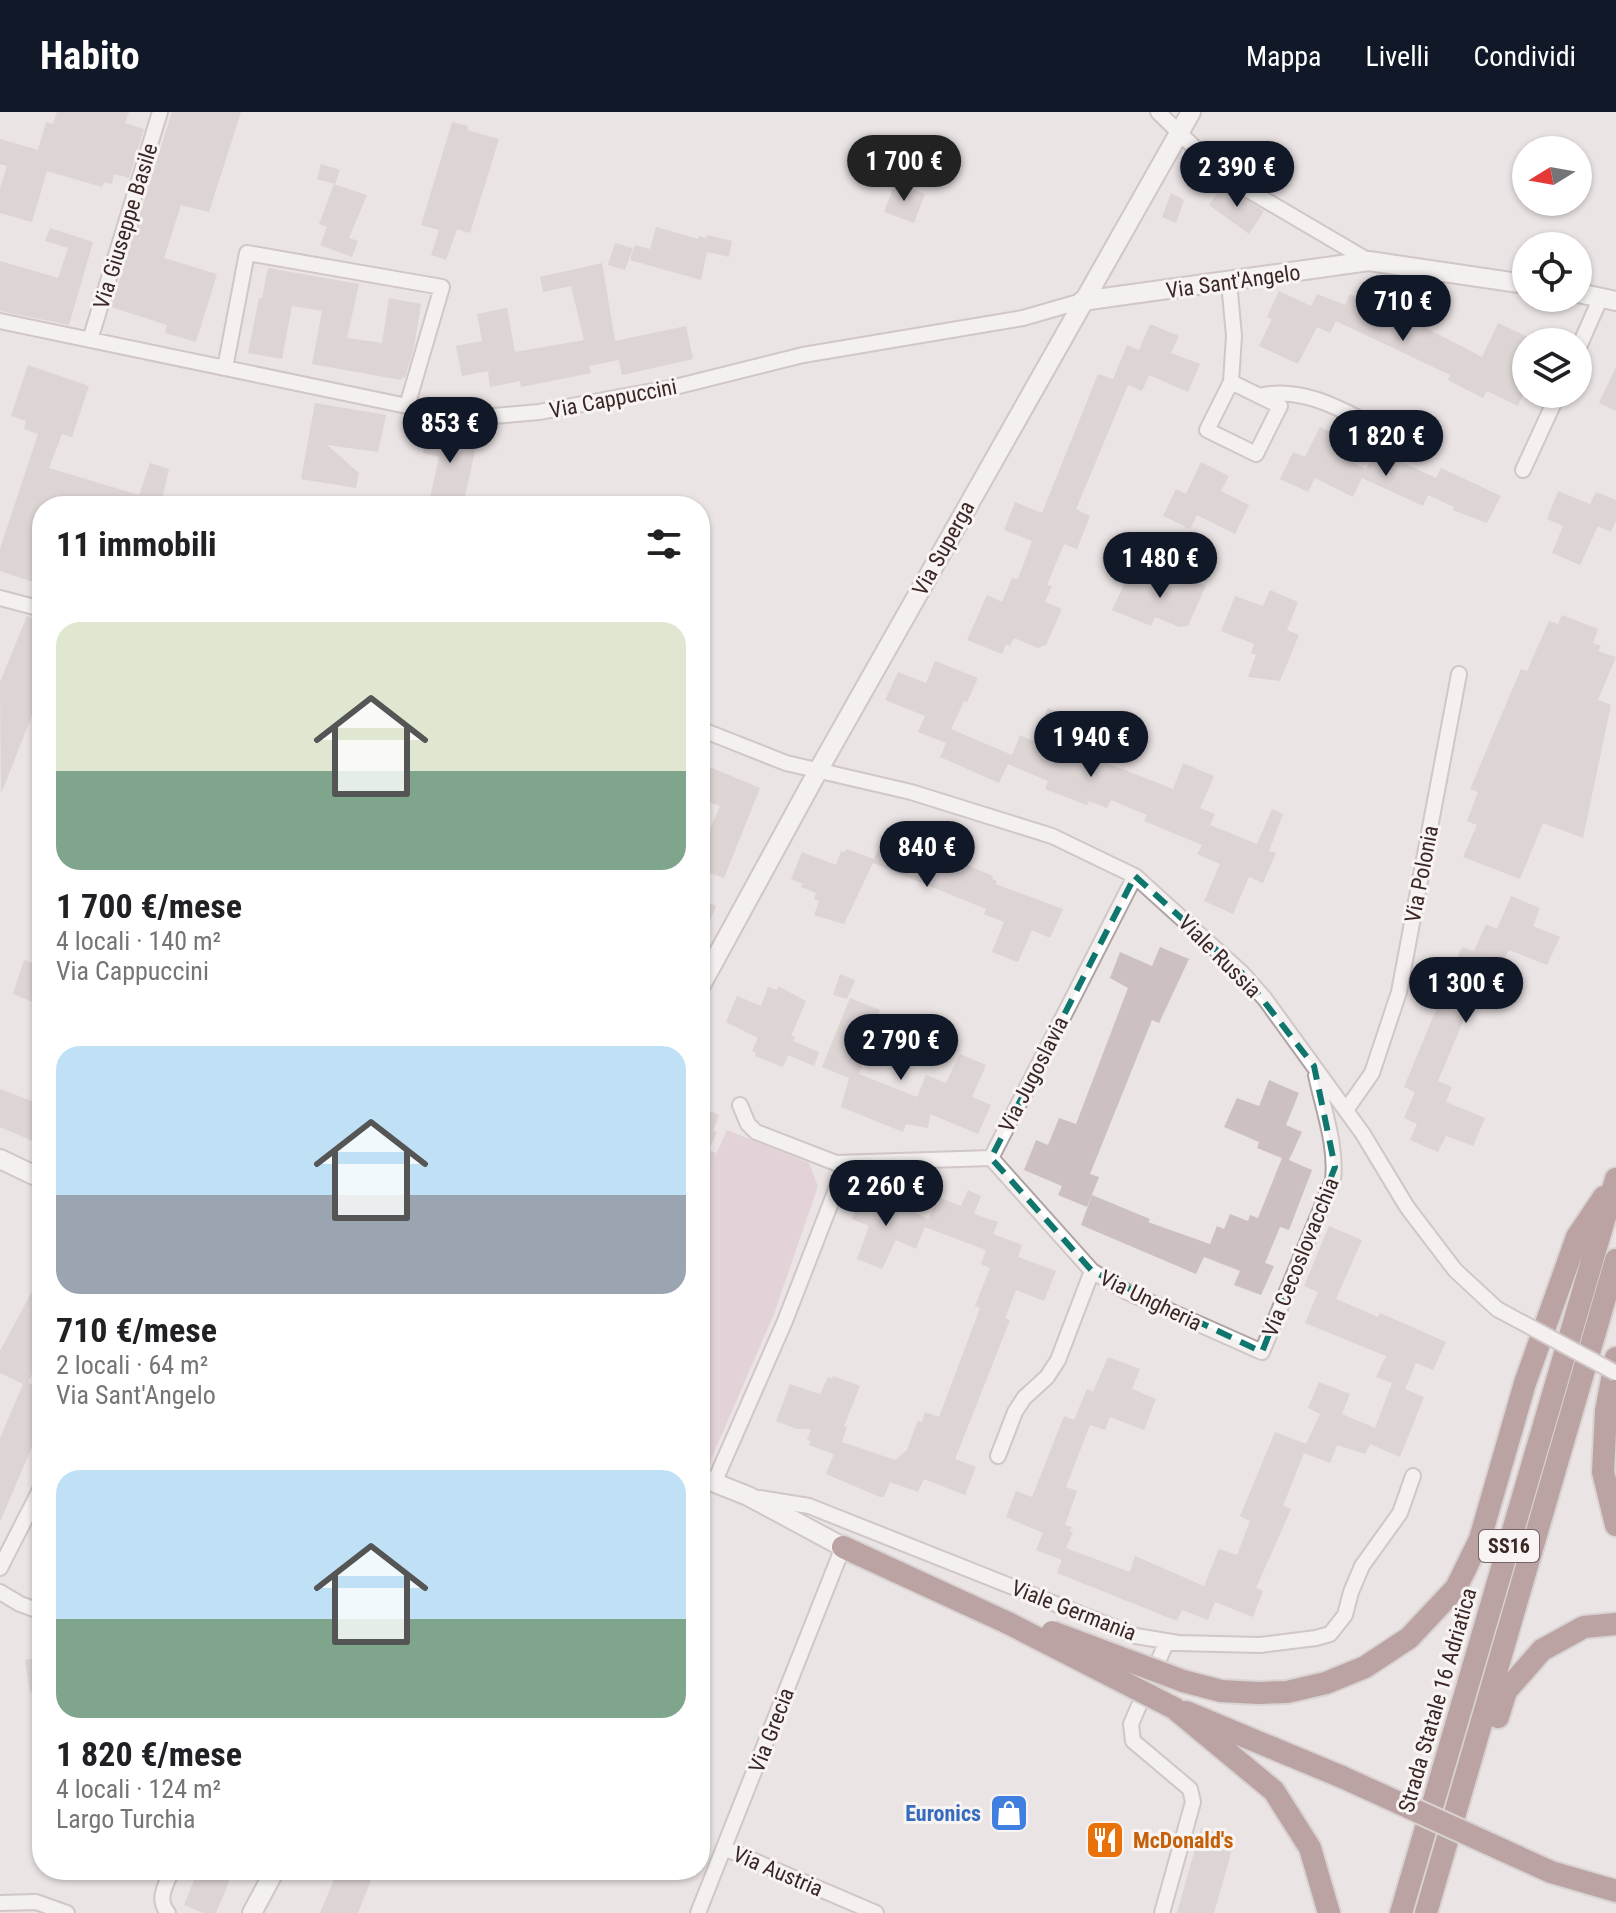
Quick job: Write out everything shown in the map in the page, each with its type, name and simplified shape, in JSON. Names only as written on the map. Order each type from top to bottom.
[{"type":"highway","name":"SS16","points":[[1008,1623],[1049,1630],[1183,1681],[1221,1691],[1258,1693],[1287,1692],[1326,1683],[1365,1667],[1409,1638],[1456,1588],[1480,1539],[1525,1383],[1577,1237],[1616,1179]]},
{"type":"highway","name":"Strada Statale 16 Adriatica","points":[[1401,1913],[1616,1179]]},
{"type":"highway","name":"SS16","points":[[1426,1913],[1616,1260]]},
{"type":"highway","points":[[1616,1358],[1606,1411],[1603,1472],[1616,1525]]},
{"type":"highway","name":"SS16","points":[[843,1547],[1008,1623],[1174,1708],[1342,1777],[1551,1872],[1616,1891]]},
{"type":"highway","name":"SS16","points":[[1458,1804],[1484,1760],[1506,1691],[1542,1650],[1584,1627],[1616,1624]]},
{"type":"highway","name":"SS16","points":[[1174,1708],[1274,1791],[1310,1848],[1329,1913]]},
{"type":"street","name":"Via Giuseppe Basile","points":[[90,340],[160,112]]},
{"type":"street","points":[[1158,112],[1195,148],[1243,187],[1369,261]]},
{"type":"street","name":"Via Superga","points":[[710,969],[819,769],[1191,112]]},
{"type":"street","points":[[225,368],[247,253],[442,287],[407,406]]},
{"type":"street","name":"Via Sant'Angelo","points":[[1082,301],[1369,261],[1512,282]]},
{"type":"street","points":[[1229,282],[1234,336],[1231,382],[1207,430],[1256,454],[1280,406],[1231,382]]},
{"type":"street","points":[[1591,328],[1609,299]]},
{"type":"street","name":"Via Cappuccini","points":[[0,321],[407,406],[483,417],[539,412],[675,387],[803,355],[1023,318],[1082,301]]},
{"type":"street","points":[[1259,396],[1293,392],[1311,397],[1395,437]]},
{"type":"street","points":[[1523,470],[1552,408]]},
{"type":"street","points":[[0,591],[7,600],[32,606]]},
{"type":"street","name":"Via Polonia","points":[[1346,1110],[1372,1073],[1399,992],[1459,674]]},
{"type":"street","name":"Viale Russia","points":[[710,733],[764,756],[911,792],[1052,836],[1135,876],[1242,973],[1265,999],[1346,1110],[1407,1207],[1455,1270],[1497,1309],[1616,1373]]},
{"type":"street","name":"Via Jugoslavia","points":[[740,1105],[748,1124],[756,1132],[826,1161],[846,1164],[991,1158],[1135,876]]},
{"type":"street","name":"Via Cecoslovacchia","points":[[1262,1352],[1333,1180],[1335,1167],[1332,1149],[1314,1066]]},
{"type":"street","name":"Via Ungheria","points":[[991,1158],[1092,1271],[1127,1292],[1262,1352]]},
{"type":"street","points":[[0,1159],[32,1174]]},
{"type":"street","points":[[710,1474],[785,1321],[846,1164]]},
{"type":"street","points":[[998,1456],[1015,1412],[1058,1360],[1092,1271]]},
{"type":"street","name":"Viale Germania","points":[[748,1496],[809,1506],[1136,1636],[1167,1641],[1260,1645],[1330,1634],[1345,1615],[1362,1566],[1400,1513],[1413,1476]]},
{"type":"street","name":"Viale Germania","points":[[710,1481],[748,1496],[843,1547]]},
{"type":"street","points":[[0,1568],[32,1506]]},
{"type":"street","name":"Via Grecia","points":[[698,1913],[843,1547]]},
{"type":"street","points":[[0,1592],[32,1608]]},
{"type":"street","points":[[1162,1913],[1193,1795],[1130,1735],[1131,1724],[1167,1641]]},
{"type":"street","name":"Via Austria","points":[[724,1848],[876,1913]]},
{"type":"street","points":[[168,1880],[161,1899],[168,1913]]},
{"type":"street","points":[[252,1913],[270,1880]]},
{"type":"street","points":[[0,1903],[36,1902],[67,1913]]},
{"type":"highlighted area","points":[[1135,876],[1242,973],[1314,1066],[1335,1167],[1262,1352],[1092,1271],[991,1158]]},
{"type":"shaded area","points":[[727,1130],[809,1163],[818,1186],[774,1314],[710,1462],[710,1167]]},
{"type":"building","points":[[57,112],[129,112],[125,123],[144,129],[129,178],[114,174],[112,184],[104,182],[102,187],[47,171],[32,222],[0,213],[0,188],[7,166],[0,164],[0,139],[38,150],[46,122],[53,124]]},
{"type":"building","points":[[172,112],[241,112],[209,212],[181,205],[164,258],[217,274],[196,342],[165,333],[167,325],[111,307]]},
{"type":"building","points":[[452,122],[468,126],[467,130],[499,139],[470,233],[457,229],[446,260],[431,255],[439,230],[421,225]]},
{"type":"building","points":[[1234,146],[1245,154],[1235,168],[1224,159]]},
{"type":"building","points":[[321,164],[340,170],[335,184],[317,179]]},
{"type":"building","points":[[895,183],[925,194],[914,223],[884,212]]},
{"type":"building","points":[[334,184],[367,195],[349,238],[358,241],[352,257],[320,245],[327,227],[319,224]]},
{"type":"building","points":[[1224,184],[1264,211],[1249,234],[1209,205]]},
{"type":"building","points":[[1171,193],[1184,200],[1176,223],[1162,217]]},
{"type":"building","points":[[656,227],[698,239],[699,236],[707,238],[707,235],[732,241],[729,257],[707,252],[701,280],[630,260],[635,245],[650,249]]},
{"type":"building","points":[[50,228],[93,242],[69,325],[0,311],[0,261],[58,278],[68,248],[45,241]]},
{"type":"building","points":[[615,243],[633,248],[625,270],[608,265]]},
{"type":"building","points":[[602,263],[615,341],[686,326],[693,359],[622,375],[619,360],[589,366],[591,373],[521,387],[520,381],[490,387],[488,371],[462,376],[456,346],[482,341],[477,314],[507,308],[515,352],[584,340],[571,286],[543,292],[540,277]]},
{"type":"building","points":[[268,268],[359,284],[347,338],[382,343],[389,298],[421,304],[405,378],[401,380],[312,364],[322,311],[292,306],[282,359],[248,353]]},
{"type":"building","points":[[1279,291],[1311,306],[1317,294],[1345,305],[1350,294],[1412,324],[1413,321],[1482,357],[1498,323],[1512,330],[1512,403],[1487,391],[1483,398],[1448,380],[1450,375],[1336,321],[1330,333],[1317,327],[1298,364],[1259,346],[1272,319],[1267,317]]},
{"type":"building","points":[[1150,324],[1179,336],[1171,353],[1200,364],[1188,392],[1149,375],[1142,391],[1128,385],[1076,509],[1090,516],[1077,549],[1064,544],[1047,585],[1052,586],[1045,602],[1062,609],[1046,645],[1038,648],[1014,638],[1010,646],[1006,644],[1002,654],[967,640],[987,595],[1002,602],[1012,578],[1018,579],[1032,541],[1004,530],[1015,502],[1042,513],[1098,374],[1113,379],[1127,345],[1139,350]]},
{"type":"building","points":[[28,365],[89,386],[72,437],[62,434],[49,468],[139,495],[150,463],[169,469],[163,496],[32,496],[32,582],[0,571],[0,549],[38,434],[24,429],[26,421],[11,416]]},
{"type":"building","points":[[1616,367],[1616,411],[1599,403]]},
{"type":"building","points":[[315,403],[386,415],[378,452],[327,445],[359,473],[356,488],[301,479]]},
{"type":"building","points":[[430,425],[478,436],[465,496],[430,496],[439,457],[423,453]]},
{"type":"building","points":[[1320,427],[1348,440],[1340,456],[1366,469],[1376,450],[1436,478],[1441,468],[1501,496],[1487,523],[1453,510],[1454,507],[1428,495],[1423,506],[1362,478],[1353,497],[1315,478],[1308,492],[1280,479],[1293,452],[1305,457]]},
{"type":"building","points":[[1201,462],[1229,476],[1221,491],[1249,505],[1235,534],[1197,515],[1190,529],[1163,516],[1176,489],[1186,494]]},
{"type":"building","points":[[1558,491],[1590,504],[1596,492],[1616,500],[1616,520],[1611,532],[1598,526],[1580,565],[1552,553],[1563,526],[1547,519]]},
{"type":"building","points":[[1129,574],[1161,587],[1168,574],[1206,585],[1188,626],[1179,627],[1155,617],[1151,626],[1112,610]]},
{"type":"building","points":[[1270,590],[1298,602],[1287,630],[1299,635],[1280,681],[1248,677],[1256,655],[1251,653],[1254,644],[1221,631],[1235,596],[1263,606]]},
{"type":"building","points":[[1562,615],[1598,629],[1593,643],[1601,646],[1598,651],[1616,657],[1598,700],[1611,705],[1583,838],[1543,823],[1520,879],[1463,857],[1477,825],[1467,821],[1478,792],[1470,789],[1521,669],[1527,671],[1549,621],[1558,624]]},
{"type":"building","points":[[27,616],[32,618],[32,715],[1,794],[0,682]]},
{"type":"building","points":[[935,661],[978,678],[951,729],[1012,755],[1020,735],[1033,741],[1048,708],[1079,720],[1068,746],[1089,756],[1173,789],[1183,763],[1214,776],[1200,808],[1215,814],[1210,825],[1257,844],[1272,809],[1283,814],[1269,851],[1276,853],[1263,883],[1249,877],[1233,914],[1204,901],[1220,864],[1197,854],[1202,845],[1144,821],[1147,815],[1111,800],[1107,808],[1089,801],[1087,805],[1045,789],[1048,781],[1008,764],[999,783],[940,757],[946,743],[918,732],[925,716],[885,700],[898,672],[926,683]]},
{"type":"building","points":[[710,767],[760,788],[724,878],[710,873],[710,829],[720,806],[710,802]]},
{"type":"building","points":[[885,835],[938,853],[993,876],[992,879],[997,881],[995,884],[1063,909],[1050,938],[1032,930],[1018,962],[992,952],[1004,922],[984,914],[986,909],[873,863],[844,924],[814,915],[819,901],[814,899],[816,893],[791,879],[802,852],[836,865],[841,851],[845,852],[846,849],[874,859]]},
{"type":"building","points":[[1511,896],[1540,908],[1533,926],[1560,937],[1547,965],[1509,950],[1503,962],[1490,958],[1438,1081],[1452,1087],[1446,1102],[1485,1118],[1473,1146],[1446,1136],[1438,1152],[1410,1140],[1417,1124],[1404,1118],[1415,1092],[1404,1087],[1462,947],[1474,951],[1486,924],[1497,929]]},
{"type":"building","points":[[710,903],[716,906],[710,921]]},
{"type":"building","points":[[1160,947],[1189,959],[1159,1023],[1152,1020],[1090,1174],[1099,1177],[1087,1207],[1058,1195],[1062,1186],[1024,1170],[1036,1140],[1048,1145],[1059,1118],[1076,1124],[1128,988],[1110,978],[1120,952],[1152,966]]},
{"type":"building","points":[[24,960],[32,963],[32,1002],[13,994]]},
{"type":"building","points":[[840,974],[855,980],[847,999],[833,995]]},
{"type":"building","points":[[778,986],[806,1001],[791,1036],[795,1037],[793,1041],[819,1052],[814,1066],[788,1055],[783,1067],[755,1056],[756,1052],[752,1051],[758,1038],[726,1022],[737,996],[761,1006],[768,987],[777,990]]},
{"type":"building","points":[[850,998],[880,1010],[876,1020],[880,1022],[859,1074],[917,1097],[926,1075],[946,1083],[960,1054],[986,1065],[972,1097],[991,1105],[978,1134],[930,1114],[928,1128],[906,1124],[903,1132],[841,1107],[849,1078],[822,1067]]},
{"type":"building","points":[[1269,1080],[1299,1093],[1286,1125],[1302,1132],[1289,1160],[1312,1170],[1289,1230],[1280,1227],[1265,1263],[1274,1266],[1261,1295],[1234,1285],[1240,1271],[1204,1257],[1196,1274],[1081,1225],[1092,1195],[1150,1219],[1148,1222],[1210,1244],[1217,1226],[1224,1229],[1230,1214],[1248,1221],[1250,1215],[1258,1218],[1282,1158],[1257,1148],[1259,1142],[1224,1127],[1237,1098],[1259,1106]]},
{"type":"building","points":[[0,1089],[32,1101],[32,1141],[0,1127]]},
{"type":"building","points":[[710,1111],[719,1115],[713,1131],[717,1132],[710,1148]]},
{"type":"building","points":[[710,1150],[716,1153],[710,1169]]},
{"type":"building","points":[[864,1189],[928,1219],[916,1249],[896,1240],[882,1269],[857,1259],[869,1226],[852,1219]]},
{"type":"building","points":[[968,1190],[981,1196],[974,1214],[998,1222],[993,1234],[1022,1245],[1018,1257],[1056,1271],[1044,1301],[1016,1290],[1005,1318],[1010,1320],[955,1459],[976,1467],[965,1495],[924,1479],[918,1492],[890,1482],[884,1497],[880,1497],[826,1474],[834,1454],[809,1445],[811,1441],[807,1440],[811,1429],[797,1429],[776,1421],[790,1384],[820,1394],[828,1377],[832,1379],[833,1376],[860,1386],[844,1426],[847,1427],[842,1442],[895,1460],[907,1450],[918,1420],[922,1422],[925,1412],[939,1417],[980,1308],[975,1306],[990,1268],[981,1264],[986,1250],[925,1227],[938,1197],[961,1206]]},
{"type":"building","points":[[1329,1226],[1362,1240],[1336,1299],[1378,1317],[1380,1313],[1446,1342],[1433,1370],[1416,1363],[1405,1389],[1424,1397],[1400,1457],[1370,1444],[1365,1454],[1337,1445],[1330,1463],[1304,1453],[1283,1506],[1291,1509],[1256,1588],[1263,1591],[1253,1617],[1215,1602],[1208,1620],[1182,1610],[1177,1621],[1057,1573],[1062,1560],[1036,1550],[1043,1533],[1006,1517],[1016,1491],[1032,1497],[1064,1416],[1074,1420],[1087,1389],[1093,1392],[1108,1357],[1140,1369],[1132,1389],[1156,1399],[1144,1430],[1110,1417],[1105,1430],[1090,1425],[1066,1487],[1077,1491],[1065,1525],[1072,1527],[1070,1531],[1073,1532],[1066,1548],[1130,1572],[1135,1556],[1204,1586],[1219,1549],[1237,1555],[1250,1521],[1240,1516],[1275,1432],[1306,1444],[1320,1414],[1308,1408],[1319,1382],[1350,1394],[1342,1414],[1375,1428],[1392,1383],[1376,1377],[1386,1356],[1305,1323],[1318,1292],[1304,1286]]},
{"type":"building","points":[[32,1292],[32,1373],[28,1382],[32,1385],[32,1447],[0,1522],[0,1438],[23,1384],[0,1373],[0,1351]]},
{"type":"building","points":[[32,1659],[30,1692],[25,1660]]},
{"type":"building","points":[[1201,1828],[1234,1837],[1229,1861],[1214,1913],[1177,1913]]},
{"type":"building","points":[[194,1880],[230,1880],[216,1913],[203,1913],[184,1905]]},
{"type":"building","points":[[334,1880],[371,1880],[358,1913],[320,1913]]},
{"type":"place","name":"Euronics","points":[[1009,1813]]},
{"type":"place","name":"McDonald's","points":[[1105,1840]]}]
